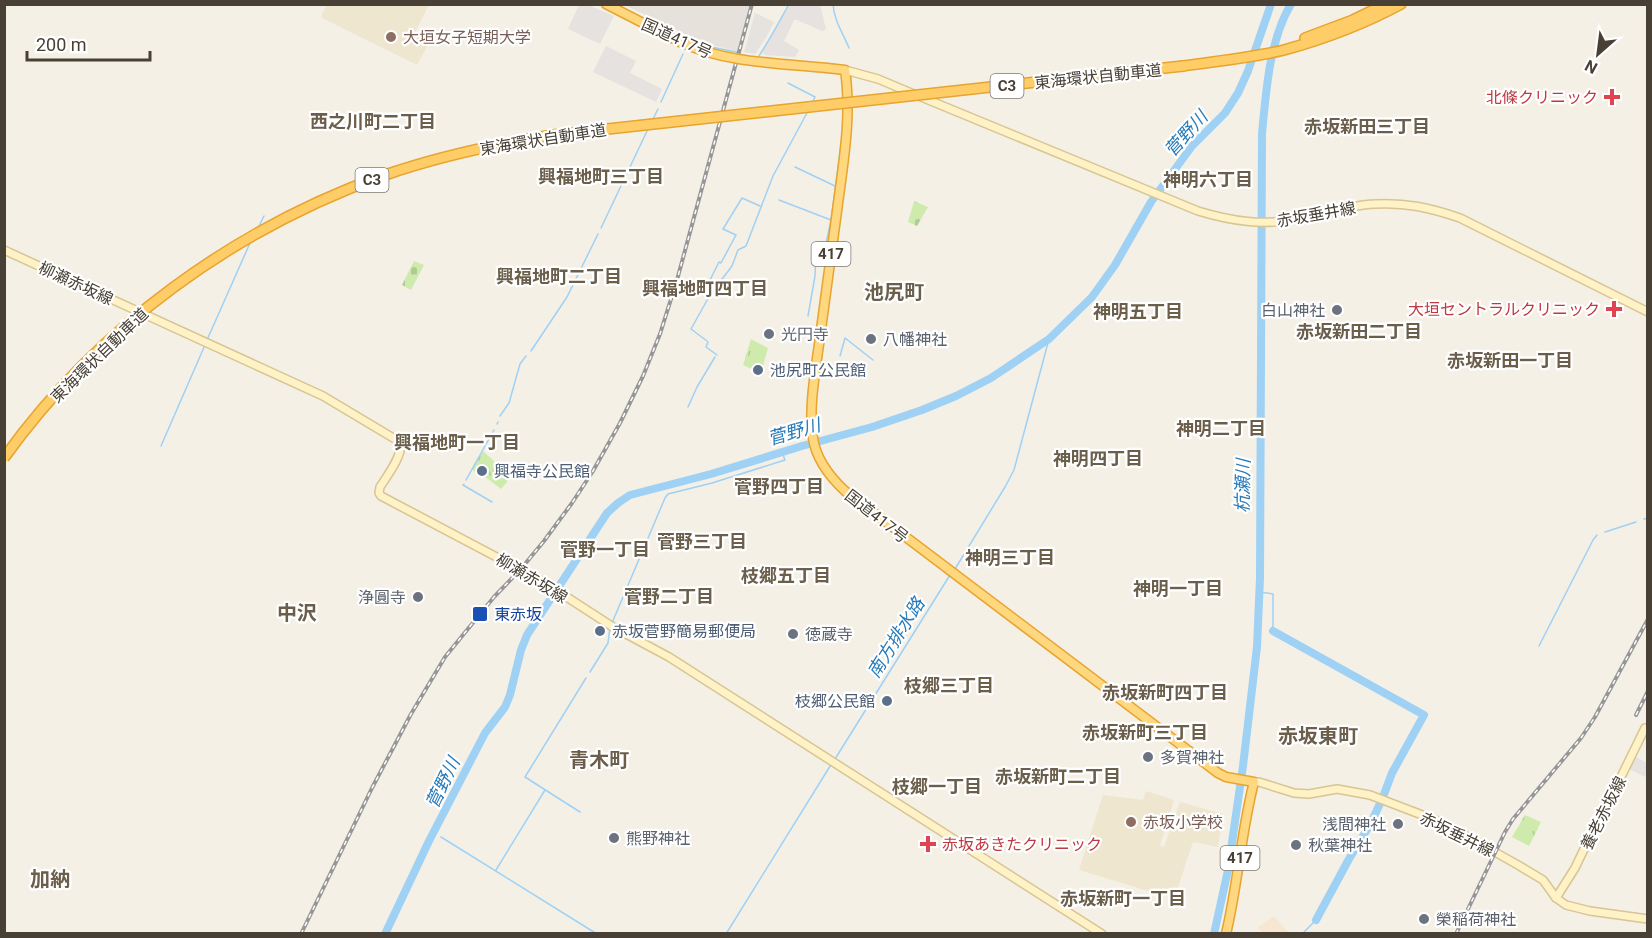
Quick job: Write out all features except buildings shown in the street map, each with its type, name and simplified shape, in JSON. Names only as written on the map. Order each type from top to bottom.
[{"type":"highway","name":"国道417号","points":[[606,4],[693,48],[721,57],[845,70],[848,91],[847,137],[811,417],[814,442],[825,468],[845,491],[1218,774],[1254,782]]},
{"type":"highway","name":"東海環状自動車道","points":[[1183,66],[1258,51],[1298,40],[1353,20],[1386,4]]},
{"type":"highway","name":"東海環状自動車道","points":[[4,458],[36,418],[85,364],[159,298],[211,262],[267,228],[342,192],[386,175],[469,151],[553,135],[1183,66],[1258,55],[1326,37],[1401,4]]},
{"type":"highway","name":"417","points":[[1226,933],[1254,782]]},
{"type":"main road","name":"赤坂垂井線","points":[[845,70],[888,82],[1198,211],[1233,220],[1267,223],[1287,221],[1373,204],[1428,207],[1460,218],[1647,312]]},
{"type":"main road","name":"柳瀬赤坂線","points":[[4,250],[323,396],[400,442],[402,449],[380,487],[381,496],[542,581],[611,626],[669,657],[1102,933]]},
{"type":"main road","name":"養老赤坂線","points":[[1556,898],[1575,867],[1645,728],[1647,729]]},
{"type":"main road","name":"赤坂垂井線","points":[[1254,782],[1294,793],[1309,794],[1337,789],[1370,795],[1443,823],[1518,865],[1543,880],[1556,898],[1566,905],[1647,919]]},
{"type":"shaded area","points":[[750,4],[738,51],[699,41],[627,5]]},
{"type":"shaded area","name":"大垣女子短期大学","points":[[327,5],[429,5],[415,32],[430,41],[417,65],[322,18]]},
{"type":"shaded area","points":[[579,5],[588,5],[614,16],[600,44],[568,29]]},
{"type":"shaded area","points":[[789,5],[820,5],[826,29],[822,31],[794,20],[784,41],[799,50],[795,57],[765,55],[762,52]]},
{"type":"shaded area","points":[[755,13],[774,22],[755,54],[744,52]]},
{"type":"shaded area","points":[[606,46],[636,61],[630,73],[662,89],[656,102],[593,72]]},
{"type":"shaded area","points":[[1634,756],[1647,763],[1645,777],[1627,768]]},
{"type":"shaded area","name":"赤坂小学校","points":[[1146,791],[1174,800],[1160,845],[1164,847],[1180,802],[1223,814],[1218,847],[1193,842],[1175,896],[1158,894],[1079,870],[1103,795],[1143,800]]},
{"type":"shaded area","points":[[1274,916],[1289,933],[1262,933],[1258,927]]},
{"type":"green space","points":[[914,201],[928,207],[917,226],[908,222]]},
{"type":"green space","points":[[414,261],[424,265],[411,290],[402,285]]},
{"type":"green space","points":[[751,339],[768,348],[761,373],[743,365]]},
{"type":"green space","points":[[483,451],[511,477],[501,489],[471,469]]},
{"type":"green space","points":[[1525,815],[1541,822],[1529,846],[1512,837]]},
{"type":"waterway","points":[[759,56],[789,4]]},
{"type":"waterway","points":[[833,4],[837,21],[849,48]]},
{"type":"waterway","name":"菅野川","points":[[385,934],[429,841],[485,733],[505,707],[527,635],[607,513],[630,495],[711,474],[922,410],[991,378],[1049,339],[1092,297],[1115,265],[1151,202],[1192,146],[1225,113],[1248,71],[1271,4]]},
{"type":"waterway","name":"杭瀬川","points":[[1214,934],[1228,870],[1257,647],[1260,578],[1262,134],[1273,50],[1291,4]]},
{"type":"waterway","points":[[687,38],[711,47],[737,52]]},
{"type":"waterway","points":[[661,102],[683,54]]},
{"type":"waterway","points":[[788,83],[815,97],[812,104]]},
{"type":"waterway","points":[[653,119],[658,109]]},
{"type":"waterway","points":[[707,341],[691,329],[710,295],[732,266],[738,250],[746,246],[773,176],[808,111]]},
{"type":"waterway","points":[[601,228],[648,129]]},
{"type":"waterway","points":[[825,248],[843,130]]},
{"type":"waterway","points":[[795,167],[835,186]]},
{"type":"waterway","points":[[710,280],[736,235],[723,229],[742,198],[760,206]]},
{"type":"waterway","points":[[779,200],[831,220]]},
{"type":"waterway","points":[[258,228],[264,216]]},
{"type":"waterway","points":[[531,351],[567,297],[598,234]]},
{"type":"waterway","points":[[207,340],[250,243]]},
{"type":"waterway","points":[[808,316],[815,276],[816,252]]},
{"type":"waterway","points":[[840,356],[845,338],[873,360]]},
{"type":"waterway","name":"南方排水路","points":[[955,569],[1014,470],[1049,339]]},
{"type":"waterway","points":[[708,342],[706,347],[717,355]]},
{"type":"waterway","points":[[161,446],[205,345]]},
{"type":"waterway","points":[[500,416],[509,403],[520,364],[526,356]]},
{"type":"waterway","points":[[688,407],[715,357]]},
{"type":"waterway","points":[[466,480],[494,430]]},
{"type":"waterway","points":[[612,623],[668,494],[785,460],[782,452]]},
{"type":"waterway","points":[[464,484],[492,502]]},
{"type":"waterway","points":[[1644,519],[1648,518]]},
{"type":"waterway","points":[[1605,532],[1636,522]]},
{"type":"waterway","points":[[1539,646],[1597,535]]},
{"type":"waterway","name":"南方排水路","points":[[835,759],[950,575]]},
{"type":"waterway","points":[[1259,592],[1273,594],[1273,631]]},
{"type":"waterway","points":[[590,672],[608,643],[610,627]]},
{"type":"waterway","points":[[1273,631],[1424,715],[1392,773],[1371,823],[1316,920]]},
{"type":"waterway","points":[[580,812],[525,777],[586,678]]},
{"type":"waterway","name":"南方排水路","points":[[726,934],[832,763]]},
{"type":"waterway","points":[[496,870],[545,790]]},
{"type":"waterway","points":[[441,837],[597,934]]},
{"type":"waterway","points":[[1302,934],[1316,920]]},
{"type":"railway","points":[[301,934],[372,788],[411,714],[445,657],[544,541],[572,503],[620,423],[643,376],[660,334],[677,280],[752,4]]},
{"type":"railway","points":[[1456,934],[1505,832],[1513,819],[1581,738],[1595,717],[1648,619]]},
{"type":"railway","points":[[1636,715],[1648,691]]},
{"type":"place","name":"大垣女子短期大学","points":[[391,37]]},
{"type":"place","name":"北條クリニック","points":[[1612,97]]},
{"type":"place","name":"大垣セントラルクリニック","points":[[1614,309]]},
{"type":"place","name":"白山神社","points":[[1337,310]]},
{"type":"place","name":"光円寺","points":[[769,334]]},
{"type":"place","name":"八幡神社","points":[[871,339]]},
{"type":"place","name":"池尻町公民館","points":[[758,370]]},
{"type":"place","name":"興福寺公民館","points":[[482,471]]},
{"type":"place","name":"浄圓寺","points":[[418,597]]},
{"type":"place","name":"東赤坂","points":[[480,614]]},
{"type":"place","name":"赤坂菅野簡易郵便局","points":[[600,631]]},
{"type":"place","name":"徳蔵寺","points":[[793,634]]},
{"type":"place","name":"枝郷公民館","points":[[887,701]]},
{"type":"place","name":"多賀神社","points":[[1148,757]]},
{"type":"place","name":"赤坂小学校","points":[[1131,822]]},
{"type":"place","name":"浅間神社","points":[[1398,824]]},
{"type":"place","name":"熊野神社","points":[[614,838]]},
{"type":"place","name":"赤坂あきたクリニック","points":[[928,844]]},
{"type":"place","name":"秋葉神社","points":[[1296,845]]},
{"type":"place","name":"榮稲荷神社","points":[[1424,919]]},
{"type":"district","name":"西之川町二丁目","points":[[373,122]]},
{"type":"district","name":"赤坂新田三丁目","points":[[1367,127]]},
{"type":"district","name":"興福地町三丁目","points":[[601,177]]},
{"type":"district","name":"神明六丁目","points":[[1208,180]]},
{"type":"district","name":"興福地町二丁目","points":[[559,277]]},
{"type":"district","name":"興福地町四丁目","points":[[705,289]]},
{"type":"district","name":"池尻町","points":[[894,292]]},
{"type":"district","name":"神明五丁目","points":[[1138,312]]},
{"type":"district","name":"赤坂新田二丁目","points":[[1359,332]]},
{"type":"district","name":"赤坂新田一丁目","points":[[1510,361]]},
{"type":"district","name":"神明二丁目","points":[[1221,429]]},
{"type":"district","name":"興福地町一丁目","points":[[457,443]]},
{"type":"district","name":"神明四丁目","points":[[1098,459]]},
{"type":"district","name":"菅野四丁目","points":[[779,487]]},
{"type":"district","name":"菅野三丁目","points":[[702,542]]},
{"type":"district","name":"菅野一丁目","points":[[605,550]]},
{"type":"district","name":"神明三丁目","points":[[1010,558]]},
{"type":"district","name":"枝郷五丁目","points":[[786,576]]},
{"type":"district","name":"神明一丁目","points":[[1178,589]]},
{"type":"district","name":"菅野二丁目","points":[[669,597]]},
{"type":"district","name":"中沢","points":[[297,613]]},
{"type":"district","name":"枝郷三丁目","points":[[949,686]]},
{"type":"district","name":"赤坂新町四丁目","points":[[1165,693]]},
{"type":"district","name":"赤坂新町三丁目","points":[[1145,733]]},
{"type":"district","name":"赤坂東町","points":[[1318,736]]},
{"type":"district","name":"青木町","points":[[599,760]]},
{"type":"district","name":"赤坂新町二丁目","points":[[1058,777]]},
{"type":"district","name":"枝郷一丁目","points":[[937,787]]},
{"type":"district","name":"加納","points":[[50,879]]},
{"type":"district","name":"赤坂新町一丁目","points":[[1123,899]]}]
